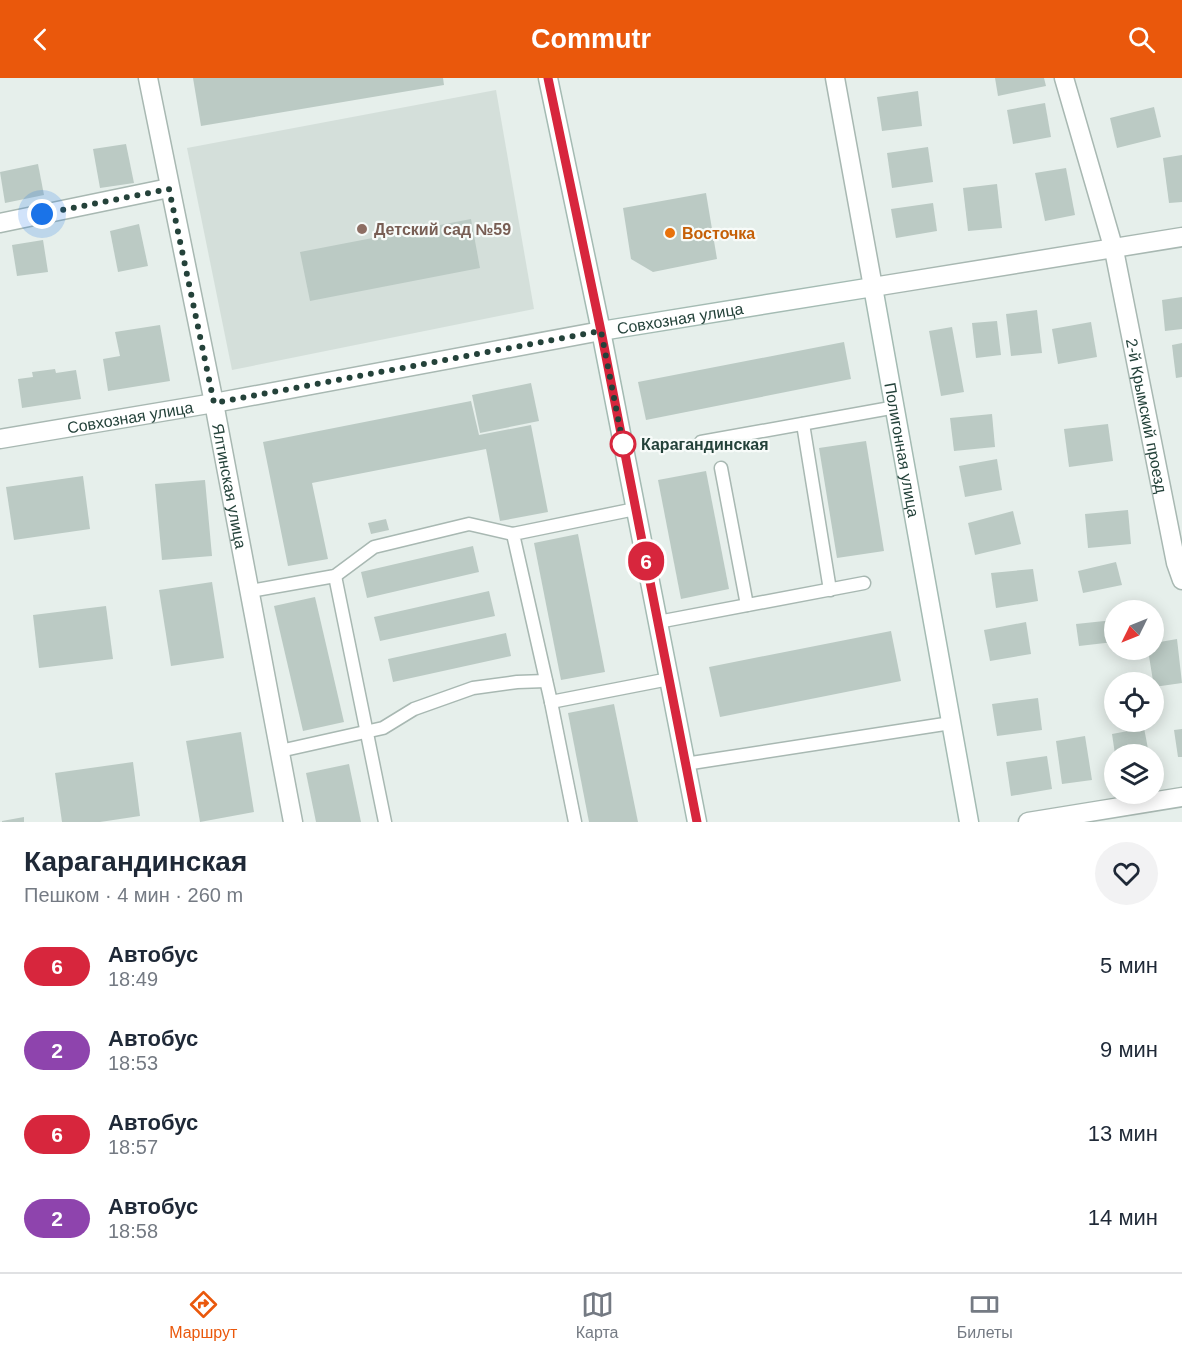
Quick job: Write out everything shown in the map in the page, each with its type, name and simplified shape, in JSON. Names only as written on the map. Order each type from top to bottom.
[{"type":"street","name":"Ялтинская улица","points":[[148,78],[214,403],[293,822]]},
{"type":"street","points":[[548,78],[601,331],[697,822]]},
{"type":"street","name":"Полигонная улица","points":[[835,78],[969,822]]},
{"type":"street","name":"2-й Крымский проезд","points":[[1064,78],[1114,250],[1176,563],[1182,580]]},
{"type":"street","points":[[0,223],[169,189]]},
{"type":"street","name":"Совхозная улица","points":[[0,439],[214,403],[601,331],[1114,250],[1182,237]]},
{"type":"street","points":[[1028,822],[1182,797]]},
{"type":"lane","points":[[701,442],[896,407]]},
{"type":"lane","points":[[803,424],[830,590]]},
{"type":"lane","points":[[721,468],[747,605]]},
{"type":"lane","points":[[250,591],[335,576],[374,547],[469,524],[513,534],[635,509]]},
{"type":"lane","points":[[513,534],[551,702],[574,822]]},
{"type":"lane","points":[[335,576],[385,822]]},
{"type":"lane","points":[[658,622],[864,583]]},
{"type":"lane","points":[[551,702],[669,679]]},
{"type":"lane","points":[[280,751],[383,728],[414,708],[473,688],[546,681]]},
{"type":"lane","points":[[685,764],[951,723]]},
{"type":"shaded area","name":"Детский сад №59","points":[[496,90],[534,309],[232,370],[187,148]]},
{"type":"building","points":[[193,78],[443,78],[444,85],[201,126]]},
{"type":"building","points":[[995,78],[1044,78],[1046,86],[998,96]]},
{"type":"building","points":[[918,91],[922,126],[882,131],[877,97]]},
{"type":"building","points":[[1045,103],[1051,137],[1013,144],[1007,110]]},
{"type":"building","points":[[1154,107],[1161,137],[1117,148],[1110,118]]},
{"type":"building","points":[[126,144],[134,183],[100,188],[93,149]]},
{"type":"building","points":[[928,147],[933,182],[892,188],[887,153]]},
{"type":"building","points":[[1182,155],[1182,202],[1169,203],[1163,158]]},
{"type":"building","points":[[38,164],[44,195],[5,203],[0,172]]},
{"type":"building","points":[[1066,168],[1075,215],[1045,221],[1035,173]]},
{"type":"building","points":[[997,184],[1002,228],[968,231],[963,188]]},
{"type":"building","name":"Восточка","points":[[706,193],[717,259],[653,272],[631,259],[623,208]]},
{"type":"building","points":[[933,203],[937,231],[896,238],[891,209]]},
{"type":"building","points":[[471,219],[480,268],[310,301],[300,252]]},
{"type":"building","points":[[139,224],[148,266],[118,272],[110,231]]},
{"type":"building","points":[[43,240],[48,272],[17,276],[12,245]]},
{"type":"building","points":[[1182,297],[1182,329],[1165,331],[1162,300]]},
{"type":"building","points":[[1037,310],[1042,353],[1011,356],[1006,314]]},
{"type":"building","points":[[997,321],[1001,355],[976,358],[972,323]]},
{"type":"building","points":[[1091,322],[1097,357],[1058,364],[1052,329]]},
{"type":"building","points":[[160,325],[170,381],[108,391],[103,359],[120,356],[115,332]]},
{"type":"building","points":[[952,327],[964,392],[941,396],[929,331]]},
{"type":"building","points":[[844,342],[851,379],[646,420],[638,382]]},
{"type":"building","points":[[1182,343],[1182,377],[1176,378],[1172,345]]},
{"type":"building","points":[[55,369],[56,373],[76,370],[81,399],[22,408],[18,379],[33,377],[32,372]]},
{"type":"building","points":[[531,383],[539,421],[480,433],[472,395]]},
{"type":"building","points":[[471,401],[479,435],[531,425],[548,512],[500,521],[486,449],[312,483],[328,559],[288,566],[263,442]]},
{"type":"building","points":[[992,414],[995,447],[954,451],[950,418]]},
{"type":"building","points":[[1108,424],[1113,461],[1069,467],[1064,429]]},
{"type":"building","points":[[866,441],[884,551],[837,558],[819,448]]},
{"type":"building","points":[[997,459],[1002,490],[965,497],[959,466]]},
{"type":"building","points":[[706,471],[729,589],[681,599],[658,480]]},
{"type":"building","points":[[83,476],[90,529],[14,540],[6,487]]},
{"type":"building","points":[[205,480],[212,556],[162,560],[155,484]]},
{"type":"building","points":[[1128,510],[1131,544],[1088,548],[1085,514]]},
{"type":"building","points":[[1013,511],[1021,544],[975,555],[968,523]]},
{"type":"building","points":[[386,519],[389,530],[371,534],[368,523]]},
{"type":"building","points":[[578,534],[605,672],[561,680],[534,543]]},
{"type":"building","points":[[473,546],[479,572],[367,598],[361,572]]},
{"type":"building","points":[[1116,562],[1122,585],[1083,593],[1078,571]]},
{"type":"building","points":[[1033,569],[1038,601],[996,608],[991,573]]},
{"type":"building","points":[[212,582],[224,658],[171,666],[159,590]]},
{"type":"building","points":[[489,591],[495,616],[380,641],[374,617]]},
{"type":"building","points":[[315,597],[344,722],[303,731],[274,606]]},
{"type":"building","points":[[106,606],[113,659],[39,668],[33,615]]},
{"type":"building","points":[[1104,621],[1104,643],[1079,646],[1076,624]]},
{"type":"building","points":[[1026,622],[1031,654],[990,661],[984,630]]},
{"type":"building","points":[[891,631],[901,681],[720,717],[709,667]]},
{"type":"building","points":[[506,633],[511,656],[393,682],[388,659]]},
{"type":"building","points":[[1177,639],[1182,683],[1164,686],[1164,672],[1152,672],[1150,660],[1164,660],[1164,641]]},
{"type":"building","points":[[1038,698],[1042,730],[997,736],[992,704]]},
{"type":"building","points":[[614,704],[638,822],[589,822],[568,713]]},
{"type":"building","points":[[1182,729],[1182,757],[1178,757],[1174,730]]},
{"type":"building","points":[[241,732],[254,812],[200,822],[186,741]]},
{"type":"building","points":[[1145,732],[1147,744],[1114,744],[1112,734]]},
{"type":"building","points":[[1085,736],[1092,780],[1062,784],[1056,741]]},
{"type":"building","points":[[1047,756],[1052,789],[1011,796],[1006,762]]},
{"type":"building","points":[[133,762],[140,816],[100,822],[62,822],[55,773]]},
{"type":"building","points":[[349,764],[361,822],[316,822],[306,773]]},
{"type":"building","points":[[24,817],[24,822],[2,822],[2,821]]},
{"type":"bus line","name":"6","points":[[548,78],[601,331],[697,822]]},
{"type":"place","name":"Детский сад №59","points":[[362,229]]},
{"type":"place","name":"Восточка","points":[[670,233]]},
{"type":"place","name":"Карагандинская","points":[[623,444]]},
{"type":"route","points":[[42,214],[169,189],[214,403],[601,331],[623,444]]}]
